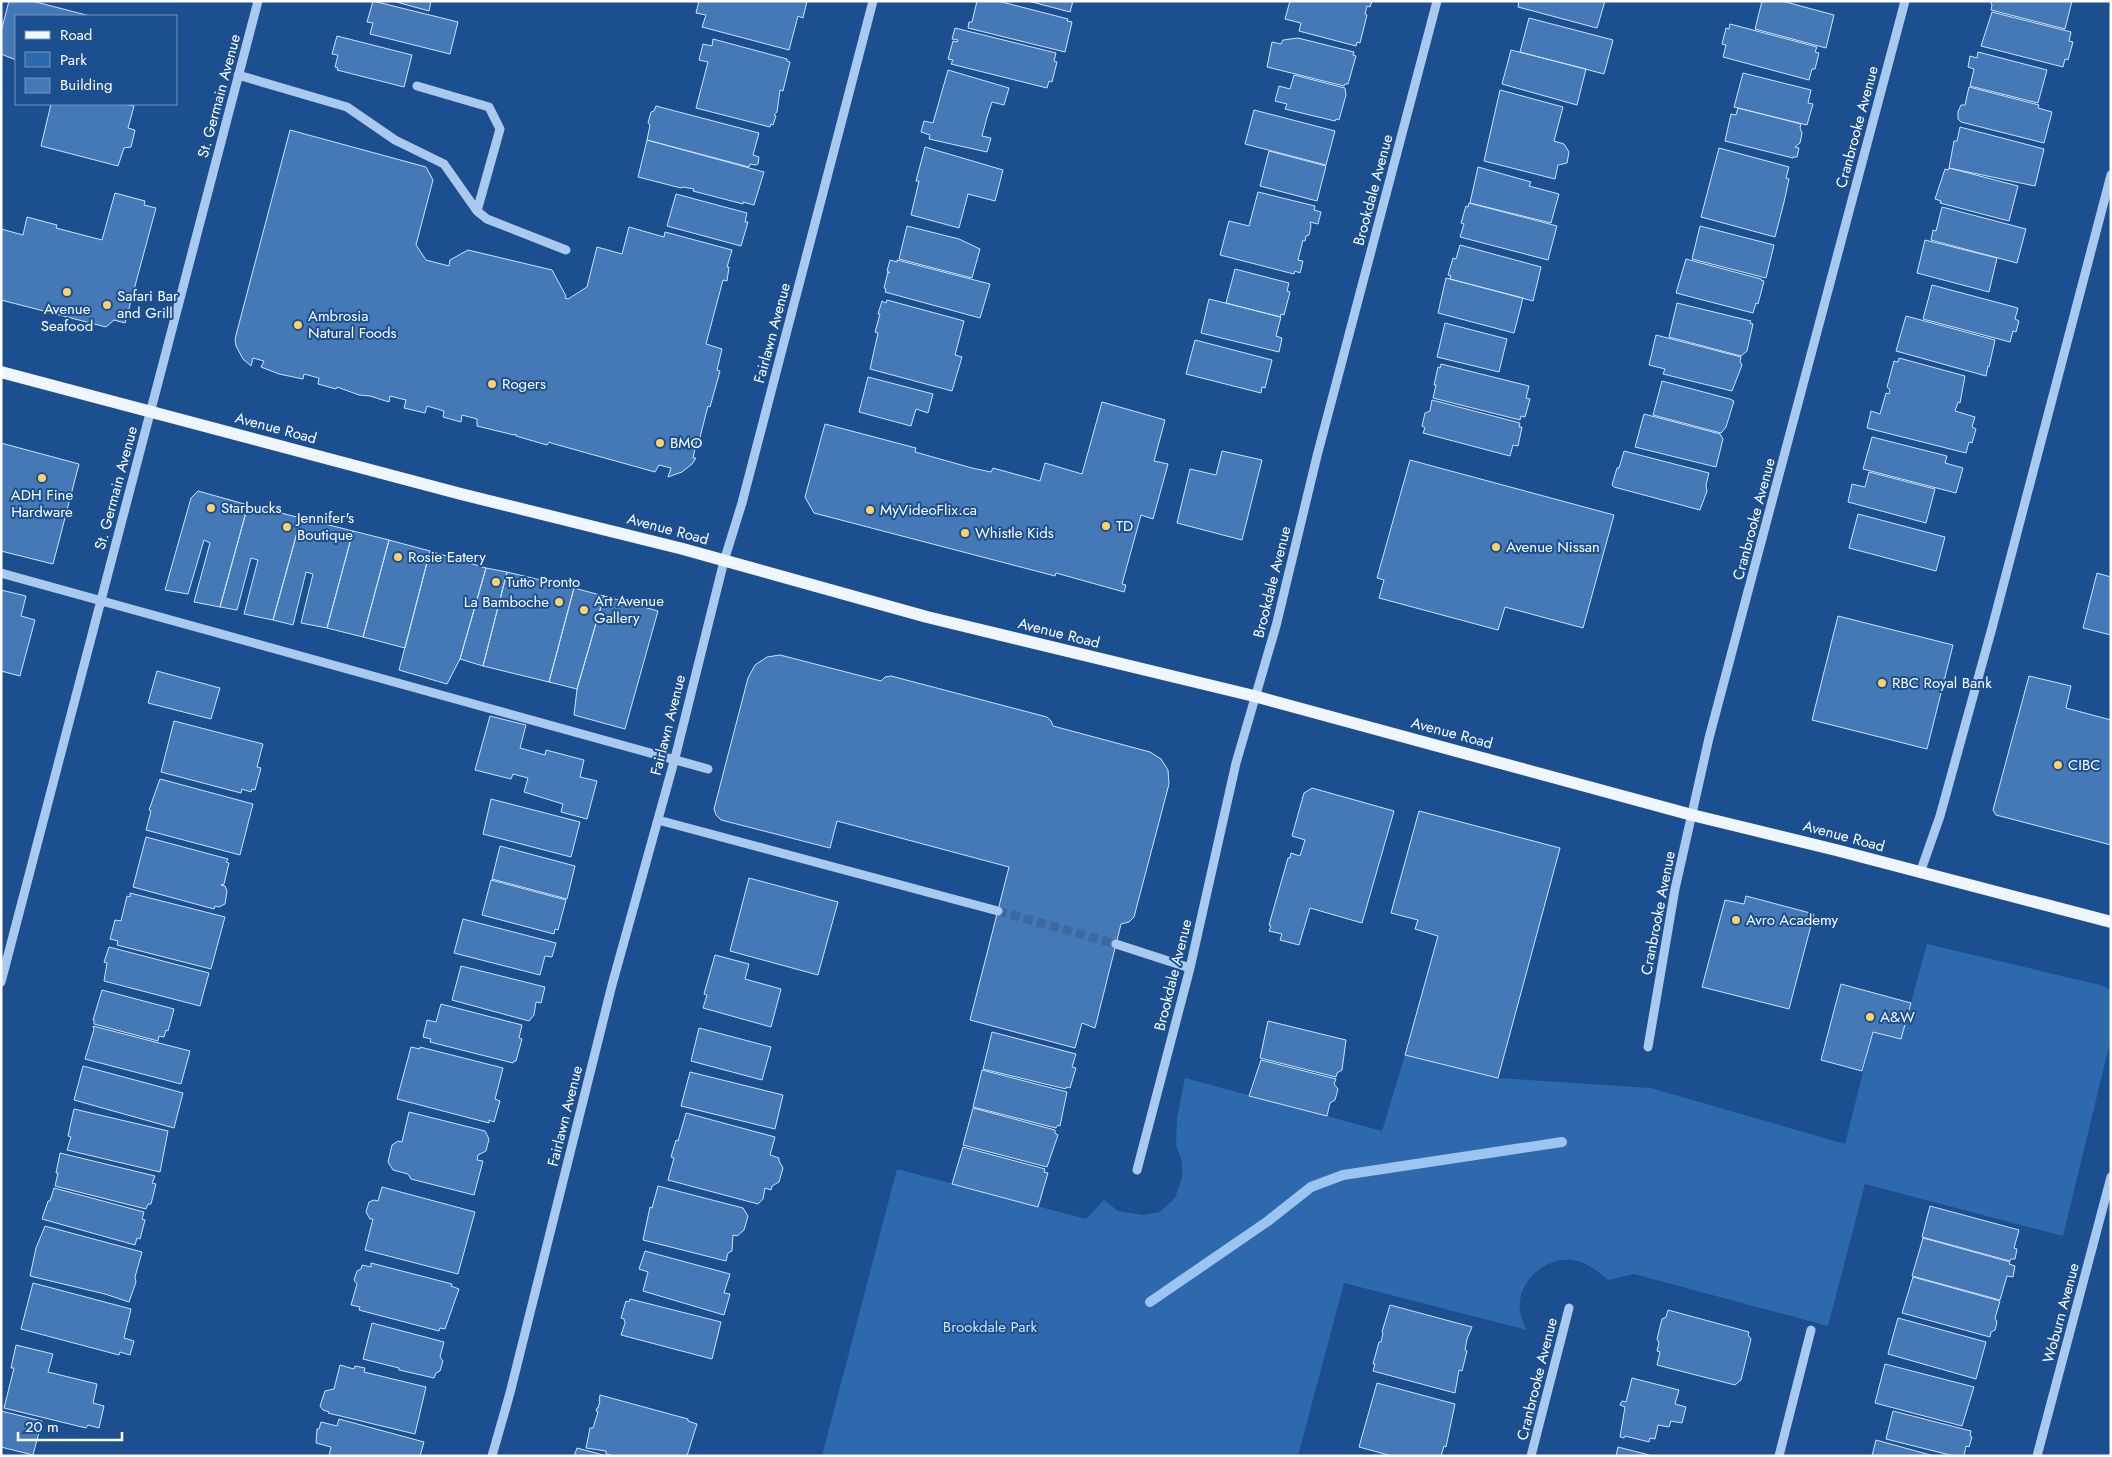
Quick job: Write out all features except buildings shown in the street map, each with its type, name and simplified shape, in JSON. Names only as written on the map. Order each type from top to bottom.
[{"type":"main road","name":"Avenue Road","points":[[1,372],[461,494],[724,561],[927,617],[1254,696],[1692,815],[1836,850],[2111,922]]},
{"type":"street","name":"St. Germain Avenue","points":[[1,982],[258,1]]},
{"type":"street","name":"Fairlawn Avenue","points":[[492,1456],[510,1393],[612,985],[675,758],[724,561],[742,503],[873,1]]},
{"type":"street","name":"Brookdale Avenue","points":[[1137,1170],[1190,968],[1236,763],[1276,626],[1317,456],[1437,1]]},
{"type":"street","name":"Cranbrooke Avenue","points":[[1648,1047],[1675,890],[1710,738],[1905,1]]},
{"type":"street","points":[[238,75],[347,107],[395,140],[444,164],[477,211],[487,219],[566,250]]},
{"type":"street","points":[[417,86],[489,107],[500,129],[477,211]]},
{"type":"street","points":[[1920,873],[1940,816],[1989,637],[2111,175]]},
{"type":"street","points":[[1,573],[675,758],[708,769]]},
{"type":"street","points":[[658,820],[998,911]]},
{"type":"street","points":[[1116,944],[1190,968]]},
{"type":"street","name":"Woburn Avenue","points":[[2037,1456],[2111,1177]]},
{"type":"street","name":"Cranbrooke Avenue","points":[[1531,1456],[1569,1308]]},
{"type":"street","points":[[1778,1456],[1811,1330]]},
{"type":"green space","name":"Brookdale Park","points":[[1927,944],[2100,985],[2111,990],[2111,1038],[2063,1236],[1865,1184],[1828,1326],[1634,1274],[1608,1280],[1587,1265],[1572,1260],[1550,1263],[1541,1268],[1526,1284],[1521,1294],[1520,1305],[1521,1318],[1527,1330],[1344,1283],[1298,1456],[822,1456],[897,1169],[1086,1219],[1104,1200],[1118,1211],[1143,1215],[1160,1212],[1175,1198],[1182,1178],[1182,1162],[1176,1145],[1177,1118],[1185,1078],[1382,1131],[1405,1055],[1498,1078],[1651,1088],[1845,1144],[1873,1032],[1901,1039]]},
{"type":"waterway","points":[[1150,1302],[1268,1221],[1311,1187],[1343,1175],[1562,1142]]},
{"type":"tunnel","points":[[998,911],[1116,944]]},
{"type":"place","name":"Avenue Seafood","points":[[67,292]]},
{"type":"place","name":"Safari Bar and Grill","points":[[107,305]]},
{"type":"place","name":"Ambrosia Natural Foods","points":[[298,325]]},
{"type":"place","name":"Rogers","points":[[492,384]]},
{"type":"place","name":"BMO","points":[[660,443]]},
{"type":"place","name":"ADH Fine Hardware","points":[[42,478]]},
{"type":"place","name":"Starbucks","points":[[211,508]]},
{"type":"place","name":"MyVideoFlix.ca","points":[[870,510]]},
{"type":"place","name":"TD","points":[[1106,526]]},
{"type":"place","name":"Jennifer's Boutique","points":[[287,527]]},
{"type":"place","name":"Whistle Kids","points":[[965,533]]},
{"type":"place","name":"Avenue Nissan","points":[[1496,547]]},
{"type":"place","name":"Rosie Eatery","points":[[398,557]]},
{"type":"place","name":"Tutto Pronto","points":[[496,582]]},
{"type":"place","name":"La Bamboche","points":[[559,602]]},
{"type":"place","name":"Art Avenue Gallery","points":[[584,610]]},
{"type":"place","name":"RBC Royal Bank","points":[[1882,683]]},
{"type":"place","name":"CIBC","points":[[2058,765]]},
{"type":"place","name":"Avro Academy","points":[[1736,920]]},
{"type":"place","name":"A&W","points":[[1870,1017]]}]
